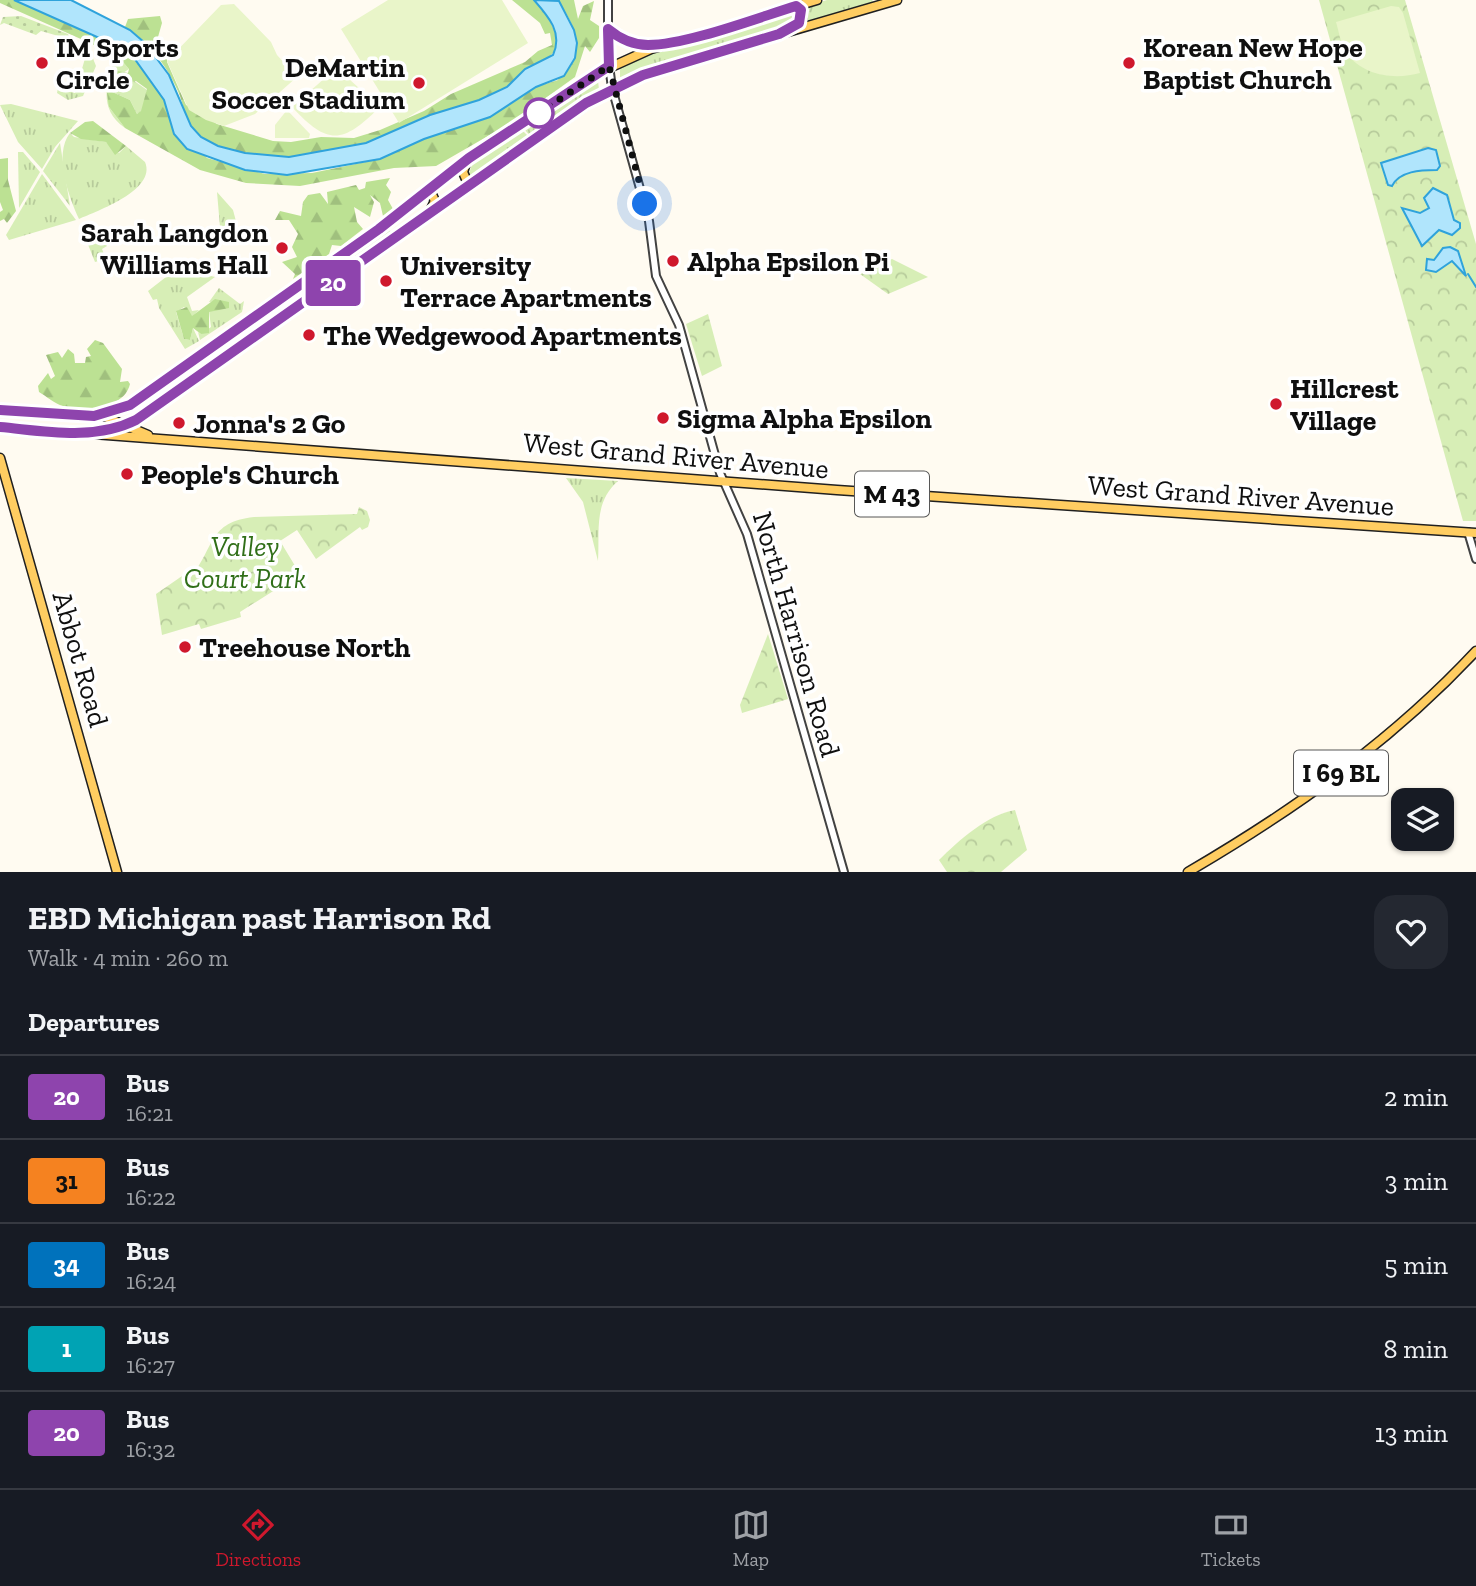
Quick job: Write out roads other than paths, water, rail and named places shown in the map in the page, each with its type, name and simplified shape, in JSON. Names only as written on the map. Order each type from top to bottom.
[{"type":"main road","points":[[94,416],[130,405],[395,217],[469,158],[609,66],[673,42],[817,0]]},
{"type":"main road","points":[[86,434],[125,425],[561,121],[612,89],[654,71],[891,1]]},
{"type":"main road","points":[[779,34],[801,22],[802,12],[796,6]]},
{"type":"main road","points":[[469,158],[463,172],[469,186]]},
{"type":"main road","points":[[424,218],[435,201],[429,188]]},
{"type":"main road","points":[[220,342],[216,351],[223,359]]},
{"type":"main road","name":"West Grand River Avenue","points":[[0,410],[112,418],[165,439]]},
{"type":"main road","name":"West Grand River Avenue","points":[[0,427],[725,482],[1472,532]]},
{"type":"main road","name":"Abbot Road","points":[[0,458],[117,872]]},
{"type":"main road","name":"I 69 BL","points":[[1188,872],[1353,764],[1432,696],[1476,651]]},
{"type":"street","name":"North Harrison Road","points":[[608,0],[612,89],[649,221],[656,276],[679,325],[725,482],[747,534],[844,872]]},
{"type":"street","points":[[608,29],[638,44],[673,42]]},
{"type":"street","points":[[1472,532],[1476,559]]},
{"type":"water","points":[[14,0],[71,0],[130,30],[145,43],[169,75],[191,126],[201,137],[218,146],[245,153],[289,157],[366,143],[430,115],[479,100],[507,87],[525,69],[553,55],[556,47],[553,26],[534,0],[559,1],[574,30],[577,43],[575,58],[564,76],[536,87],[490,117],[424,139],[380,159],[287,175],[245,170],[187,149],[174,134],[164,100],[134,58],[97,37]]},
{"type":"water","points":[[1428,148],[1436,150],[1440,166],[1437,170],[1411,172],[1400,177],[1392,186],[1388,185],[1381,163]]},
{"type":"water","points":[[1433,188],[1447,195],[1454,220],[1460,223],[1460,228],[1452,235],[1439,230],[1422,246],[1402,208],[1420,213],[1429,208],[1424,198]]},
{"type":"water","points":[[1450,247],[1458,251],[1466,276],[1452,261],[1436,272],[1426,270],[1427,259],[1434,260],[1443,248]]},
{"type":"waterway","points":[[1468,274],[1476,287]]},
{"type":"place","name":"IM Sports Circle","points":[[42,63]]},
{"type":"place","name":"Korean New Hope Baptist Church","points":[[1129,63]]},
{"type":"place","name":"DeMartin Soccer Stadium","points":[[419,83]]},
{"type":"place","name":"Sarah Langdon Williams Hall","points":[[282,248]]},
{"type":"place","name":"Alpha Epsilon Pi","points":[[673,261]]},
{"type":"place","name":"University Terrace Apartments","points":[[386,281]]},
{"type":"place","name":"The Wedgewood Apartments","points":[[309,335]]},
{"type":"place","name":"Hillcrest Village","points":[[1276,404]]},
{"type":"place","name":"Sigma Alpha Epsilon","points":[[663,418]]},
{"type":"place","name":"Jonna's 2 Go","points":[[179,423]]},
{"type":"place","name":"People's Church","points":[[127,474]]},
{"type":"place","name":"Treehouse North","points":[[185,647]]},
{"type":"park label","name":"Valley Court Park","points":[[245,562]]}]
